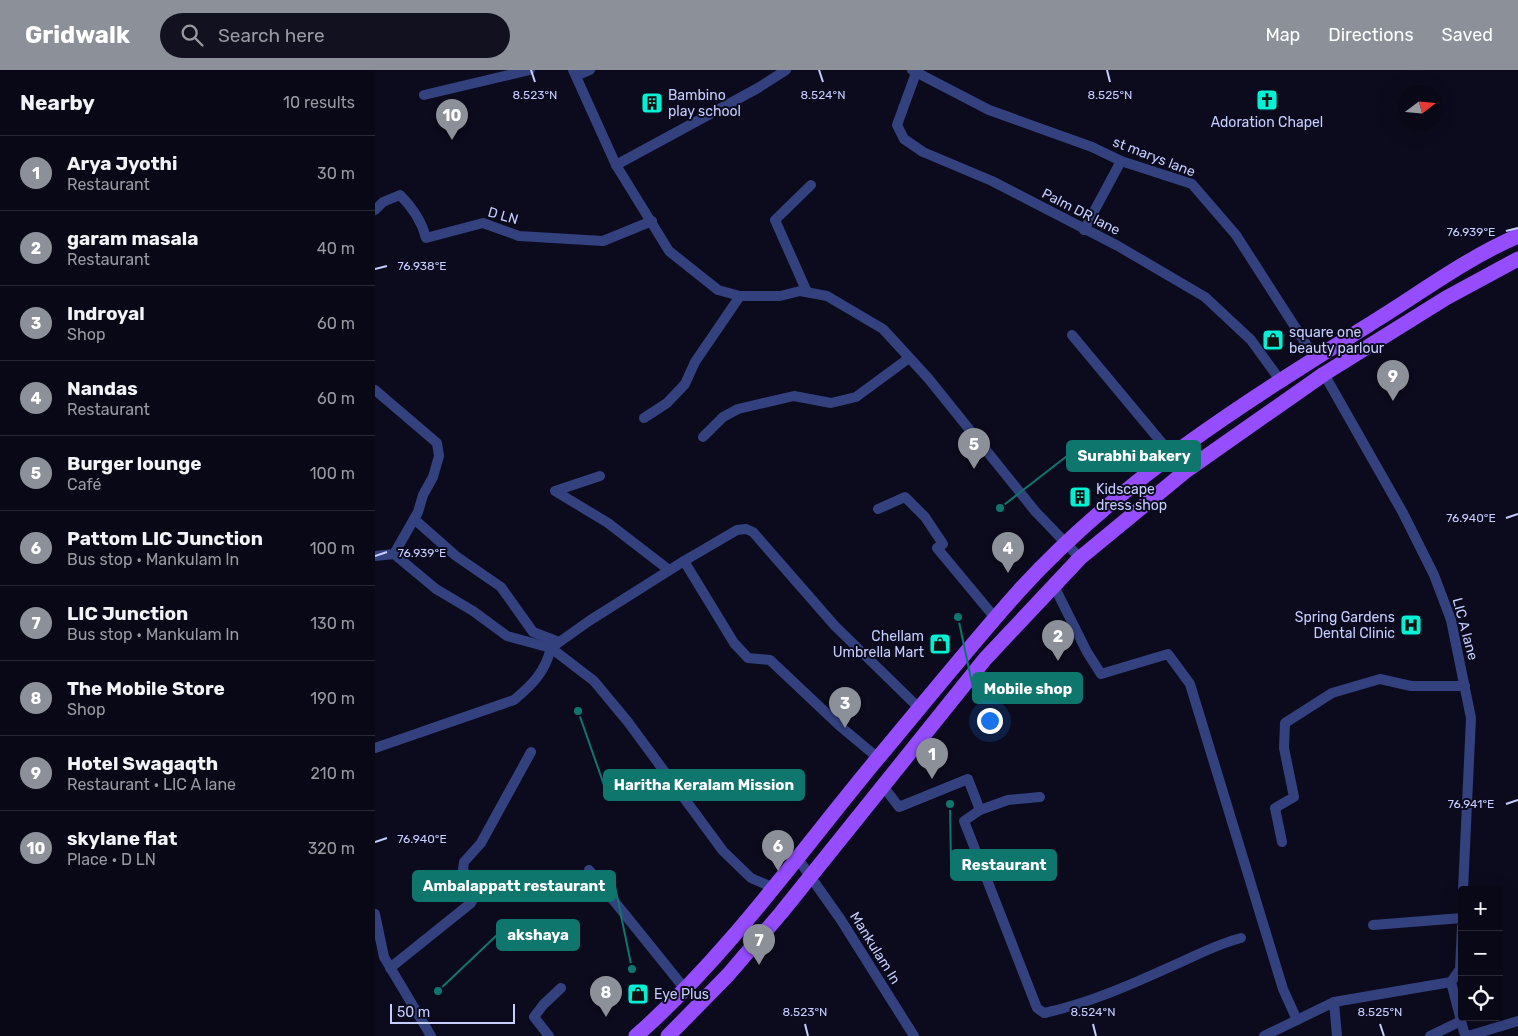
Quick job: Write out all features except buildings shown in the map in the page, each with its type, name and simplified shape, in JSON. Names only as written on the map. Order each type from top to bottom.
[{"type":"main road","points":[[636,1036],[685,989],[798,860],[878,758],[996,619],[1065,542],[1172,455],[1280,380],[1501,243],[1518,236]]},
{"type":"main road","points":[[667,1036],[728,975],[810,877],[985,659],[1053,584],[1080,558],[1187,470],[1324,374],[1446,298],[1518,259]]},
{"type":"street","points":[[424,95],[530,70]]},
{"type":"street","points":[[590,70],[574,73],[616,165],[669,251],[718,290],[740,296],[780,296],[800,291],[827,296],[883,329],[980,440],[1035,511],[1080,558]]},
{"type":"street","points":[[616,165],[758,88],[786,70]]},
{"type":"street","name":"st marys lane","points":[[914,71],[989,110],[1092,147],[1121,161],[1192,184],[1236,235],[1315,358]]},
{"type":"street","name":"Palm DR lane","points":[[914,71],[897,125],[905,139],[923,152],[992,181],[1083,230],[1118,246],[1205,297],[1251,340],[1280,380]]},
{"type":"street","points":[[1083,230],[1121,161]]},
{"type":"street","points":[[807,292],[775,220],[811,185]]},
{"type":"street","name":"D LN","points":[[375,210],[383,202],[399,195],[407,202],[423,226],[427,238],[483,223],[519,236],[603,241],[652,221]]},
{"type":"street","points":[[644,418],[667,404],[685,384],[695,362],[740,296]]},
{"type":"street","points":[[1072,335],[1172,455]]},
{"type":"street","points":[[703,437],[723,418],[738,409],[794,396],[831,403],[856,396],[909,358]]},
{"type":"street","name":"LIC A lane","points":[[1324,374],[1403,512],[1434,575],[1451,620],[1471,718],[1463,886]]},
{"type":"street","points":[[375,390],[437,443],[439,456],[414,519],[394,554]]},
{"type":"street","points":[[600,476],[555,491],[608,523],[669,570]]},
{"type":"street","points":[[878,509],[905,497],[925,517],[943,544],[937,548],[996,619]]},
{"type":"street","points":[[414,519],[456,556],[501,587],[533,632],[555,645],[594,681],[629,722],[667,773],[702,826],[723,851],[751,878],[773,888]]},
{"type":"street","points":[[375,748],[514,700],[527,689],[547,666],[555,645],[669,570],[737,530],[746,529],[753,532],[835,626],[920,708]]},
{"type":"street","points":[[375,556],[394,554],[437,589],[473,611],[507,636],[555,645]]},
{"type":"street","points":[[684,561],[734,643],[748,658],[770,660],[827,714],[878,758]]},
{"type":"street","points":[[1053,584],[1087,652],[1101,674],[1168,654],[1190,684],[1283,989],[1297,1020]]},
{"type":"street","points":[[1282,842],[1275,808],[1294,796],[1284,748],[1285,723],[1331,693],[1380,679],[1411,686],[1465,686]]},
{"type":"street","points":[[390,968],[471,903],[477,891],[463,870],[464,862],[481,843],[531,752]]},
{"type":"street","points":[[883,786],[899,807],[968,779],[981,810]]},
{"type":"street","points":[[1039,796],[1008,800],[981,810],[964,821],[1037,1008],[1044,1013],[1071,1007],[1169,968],[1224,942],[1241,938]]},
{"type":"street","name":"Mankulam ln","points":[[798,860],[841,920],[914,1036]]},
{"type":"street","points":[[589,870],[685,989]]},
{"type":"street","points":[[375,914],[384,957],[431,1036]]},
{"type":"street","points":[[1373,925],[1458,918]]},
{"type":"street","points":[[1264,1036],[1334,1002],[1451,982],[1460,969],[1462,931]]},
{"type":"street","points":[[1451,982],[1458,1009]]},
{"type":"street","points":[[549,1036],[534,1017],[543,1004],[561,988]]},
{"type":"street","points":[[1334,1002],[1337,1036]]},
{"type":"street","points":[[1430,1036],[1461,1021],[1464,1032],[1468,1036],[1518,1021]]},
{"type":"place","name":"Adoration Chapel","points":[[1267,100]]},
{"type":"place","name":"Bambino play school","points":[[652,103]]},
{"type":"place","name":"skylane flat","points":[[452,140]]},
{"type":"place","name":"square one beauty parlour","points":[[1273,340]]},
{"type":"place","name":"Hotel Swagaqth","points":[[1393,401]]},
{"type":"place","name":"Burger lounge","points":[[974,469]]},
{"type":"place","name":"Kidscape dress shop","points":[[1080,497]]},
{"type":"place","name":"Surabhi bakery","points":[[1000,508]]},
{"type":"place","name":"Nandas","points":[[1008,573]]},
{"type":"place","name":"Mobile shop","points":[[958,617]]},
{"type":"place","name":"Spring Gardens Dental Clinic","points":[[1411,625]]},
{"type":"place","name":"Chellam Umbrella Mart","points":[[940,644]]},
{"type":"place","name":"garam masala","points":[[1058,661]]},
{"type":"place","name":"Haritha Keralam Mission","points":[[578,711]]},
{"type":"place","name":"Indroyal","points":[[845,728]]},
{"type":"place","name":"Arya Jyothi","points":[[932,779]]},
{"type":"place","name":"Restaurant","points":[[950,804]]},
{"type":"place","name":"Pattom LIC Junction","points":[[778,871]]},
{"type":"place","name":"LIC Junction","points":[[759,965]]},
{"type":"place","name":"Ambalappatt restaurant","points":[[632,969]]},
{"type":"place","name":"akshaya","points":[[438,991]]},
{"type":"place","name":"Eye Plus","points":[[638,994]]},
{"type":"place","name":"The Mobile Store","points":[[606,1017]]}]
